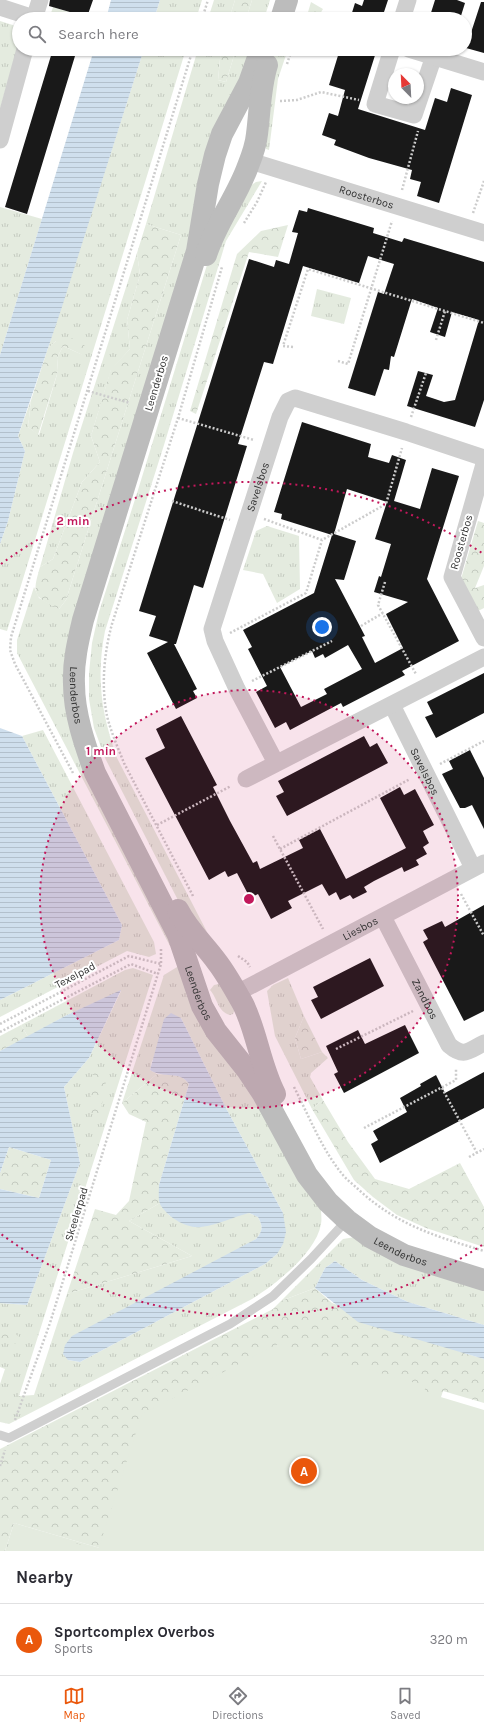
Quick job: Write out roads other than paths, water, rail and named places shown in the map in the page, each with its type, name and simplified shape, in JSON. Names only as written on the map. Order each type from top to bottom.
[{"type":"main road","points":[[272,12],[276,0]]},
{"type":"main road","points":[[283,12],[287,0]]},
{"type":"main road","name":"Leenderbos","points":[[259,56],[249,83],[222,134],[212,169],[197,251],[83,620],[76,649],[74,684],[77,709],[84,739],[95,773],[178,935],[202,1006],[216,1031],[263,1094],[307,1175],[328,1202],[346,1220],[370,1237],[404,1255],[484,1280]]},
{"type":"main road","name":"Leenderbos","points":[[269,56],[263,75],[257,136],[250,160],[240,184],[207,251],[93,621],[85,673],[86,700],[90,726],[98,752],[110,780],[182,917],[222,970],[236,993],[248,1017],[264,1071],[271,1087],[313,1165],[329,1187],[347,1207],[369,1225],[397,1240],[484,1270]]},
{"type":"main road","points":[[228,122],[239,118],[248,119],[254,123],[257,136]]},
{"type":"main road","points":[[212,169],[222,187],[227,190],[240,184]]},
{"type":"main road","points":[[193,981],[198,971],[203,966],[209,964],[222,970]]},
{"type":"main road","points":[[216,1031],[225,1034],[243,1029],[248,1017]]},
{"type":"street","points":[[36,12],[40,0]]},
{"type":"street","points":[[404,12],[408,0]]},
{"type":"street","points":[[0,7],[14,12]]},
{"type":"street","points":[[0,140],[23,56]]},
{"type":"street","points":[[390,56],[375,104],[414,115],[434,56],[484,72]]},
{"type":"street","name":"Roosterbos","points":[[250,160],[476,231]]},
{"type":"street","name":"Savelsbos","points":[[276,763],[237,688],[215,641],[212,629],[280,417],[288,401],[295,398],[484,458]]},
{"type":"street","name":"Roosterbos","points":[[484,464],[452,577],[484,638]]},
{"type":"street","points":[[246,779],[484,657]]},
{"type":"street","name":"Savelsbos","points":[[392,705],[425,771],[479,865]]},
{"type":"street","name":"Liesbos","points":[[236,993],[383,917],[479,865]]},
{"type":"street","name":"Zandbos","points":[[383,917],[449,1045],[457,1052],[464,1053],[484,1042]]},
{"type":"lane","points":[[4,1437],[230,1324],[272,1296],[311,1259],[346,1220]]},
{"type":"water","points":[[111,0],[160,0],[156,12],[108,12]]},
{"type":"water","points":[[92,56],[142,56],[61,310],[18,436],[25,451],[8,521],[0,544],[0,355]]},
{"type":"water","points":[[0,728],[22,736],[122,925],[119,940],[0,1000]]},
{"type":"water","points":[[121,990],[89,1058],[64,1087],[80,1163],[27,1305],[0,1303],[0,1189],[39,1198],[51,1160],[9,1147],[0,1173],[0,1051],[65,1016]]},
{"type":"water","points":[[171,1013],[181,1018],[227,1110],[283,1213],[286,1232],[283,1244],[277,1254],[265,1264],[80,1362],[68,1360],[63,1354],[65,1345],[72,1336],[256,1239],[261,1231],[261,1223],[258,1217],[249,1213],[213,1225],[196,1227],[184,1224],[172,1218],[160,1204],[159,1185],[189,1084],[181,1077],[155,1073],[150,1070],[164,1019]]},
{"type":"water","points":[[335,1261],[362,1280],[408,1302],[484,1325],[484,1359],[358,1322],[315,1288],[325,1268]]},
{"type":"place","name":"Sportcomplex Overbos","points":[[304,1471]]}]
